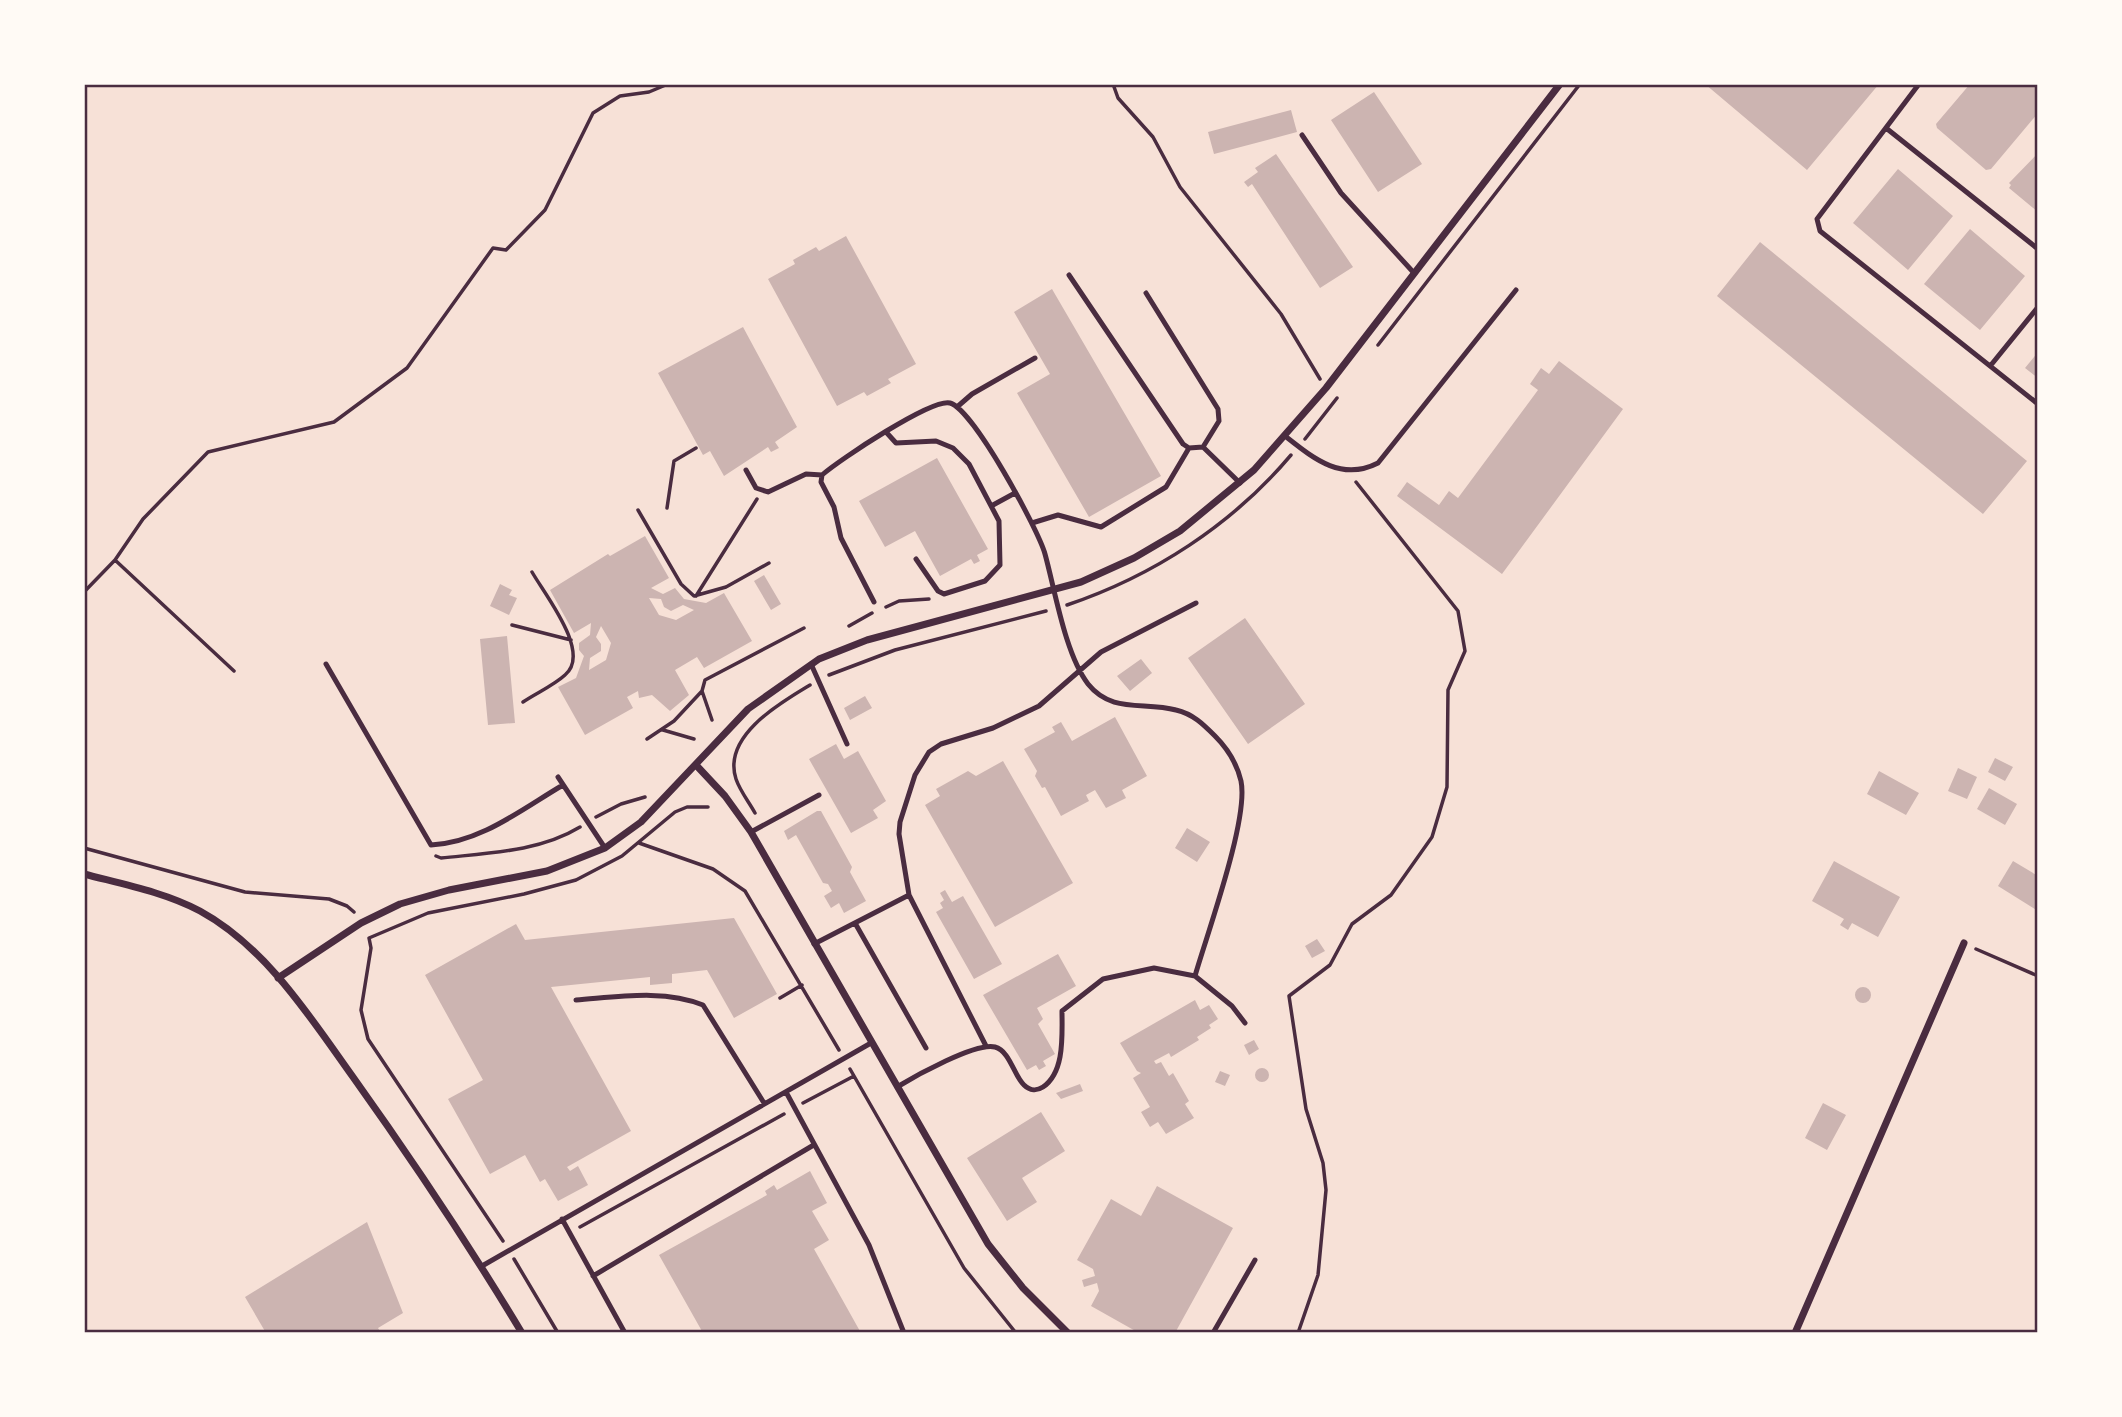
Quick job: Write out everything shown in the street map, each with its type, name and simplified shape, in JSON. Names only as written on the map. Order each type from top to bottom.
[{"type":"street","points":[[278,978],[361,923],[400,904],[449,890],[547,871],[606,848],[628,832],[760,699],[811,664],[867,640],[1052,591],[1105,572],[1158,544],[1201,516],[1240,483],[1326,388],[1560,84]]},
{"type":"street","points":[[696,765],[725,796],[751,832],[988,1244],[1023,1288],[1068,1333]]},
{"type":"street","points":[[84,874],[148,891],[200,911],[246,944],[278,978],[386,1123],[482,1266],[522,1333]]},
{"type":"street","points":[[1795,1333],[1964,943]]},
{"type":"lane","points":[[1919,84],[1818,219],[1820,231],[2038,404]]},
{"type":"lane","points":[[1886,128],[2038,249]]},
{"type":"lane","points":[[1302,135],[1341,194],[1414,273]]},
{"type":"lane","points":[[1069,275],[1180,439],[1189,448]]},
{"type":"lane","points":[[1284,436],[1324,464],[1349,471],[1368,468],[1388,455],[1516,289]]},
{"type":"lane","points":[[1146,293],[1218,408],[1219,421],[1203,446],[1189,448]]},
{"type":"lane","points":[[1991,365],[2038,307]]},
{"type":"lane","points":[[957,407],[972,394],[1035,358]]},
{"type":"lane","points":[[746,470],[756,488],[762,491],[774,491],[806,474],[822,475],[886,432],[941,403],[957,407],[978,430],[1032,523],[1044,552],[1052,591],[1079,668],[1095,692],[1117,704],[1165,707],[1195,717],[1225,746],[1240,779],[1243,793],[1236,833],[1195,976]]},
{"type":"lane","points":[[886,432],[896,443],[936,441],[953,448],[969,464],[993,505],[999,521],[1000,565],[985,581],[944,594],[938,591],[916,559]]},
{"type":"lane","points":[[1203,446],[1240,483]]},
{"type":"lane","points":[[1032,523],[1058,515],[1101,527],[1166,487],[1189,448]]},
{"type":"lane","points":[[822,475],[821,482],[834,507],[841,538],[874,602]]},
{"type":"lane","points":[[993,505],[1014,493]]},
{"type":"lane","points":[[986,1046],[909,895],[899,834],[900,822],[922,760],[941,744],[993,728],[1039,706],[1079,668],[1101,652],[1196,603]]},
{"type":"lane","points":[[326,664],[431,845],[450,844],[472,837],[563,785]]},
{"type":"lane","points":[[811,664],[847,744]]},
{"type":"lane","points":[[558,777],[606,848]]},
{"type":"lane","points":[[751,832],[819,795]]},
{"type":"lane","points":[[814,944],[909,895]]},
{"type":"lane","points":[[855,923],[926,1048]]},
{"type":"lane","points":[[897,1087],[986,1046],[1001,1049],[1024,1085],[1033,1090],[1039,1089],[1054,1077],[1058,1065],[1062,1012],[1103,979],[1154,968],[1195,976],[1232,1006],[1245,1023]]},
{"type":"lane","points":[[576,1000],[648,995],[689,999],[703,1005],[764,1103]]},
{"type":"lane","points":[[482,1266],[871,1043]]},
{"type":"lane","points":[[786,1092],[812,1146],[869,1245],[904,1333]]},
{"type":"lane","points":[[593,1276],[812,1146]]},
{"type":"lane","points":[[562,1219],[625,1333]]},
{"type":"lane","points":[[1213,1333],[1255,1259]]},
{"type":"path","points":[[84,592],[115,560],[143,519],[208,452],[334,422],[407,368],[494,248],[506,250],[545,210],[593,113],[620,96],[649,92],[668,84]]},
{"type":"path","points":[[1113,84],[1118,98],[1153,137],[1180,187],[1281,314],[1326,388]]},
{"type":"path","points":[[1370,355],[1580,84]]},
{"type":"path","points":[[739,746],[767,715],[819,680],[895,650],[1059,608],[1142,573],[1187,547],[1250,497],[1298,447],[1339,395]]},
{"type":"path","points":[[667,508],[674,461],[696,448]]},
{"type":"path","points":[[1298,1333],[1318,1275],[1326,1190],[1323,1163],[1306,1109],[1289,996],[1330,965],[1352,924],[1391,895],[1432,837],[1447,787],[1448,690],[1465,652],[1458,611],[1349,471]]},
{"type":"path","points":[[696,596],[762,491]]},
{"type":"path","points":[[638,510],[681,584],[696,596]]},
{"type":"path","points":[[115,560],[233,671]]},
{"type":"path","points":[[696,596],[726,587],[769,563]]},
{"type":"path","points":[[523,702],[566,675],[574,661],[571,640],[532,572]]},
{"type":"path","points":[[849,626],[899,601],[918,602],[944,594]]},
{"type":"path","points":[[512,625],[571,640]]},
{"type":"path","points":[[712,720],[702,691],[703,684],[711,676],[804,628]]},
{"type":"path","points":[[647,739],[663,730],[692,705],[702,691]]},
{"type":"path","points":[[663,730],[694,739]]},
{"type":"path","points":[[431,845],[441,858],[489,853],[551,841],[621,804],[645,797]]},
{"type":"path","points":[[84,848],[245,892],[329,899],[354,912]]},
{"type":"path","points":[[369,938],[371,948],[361,1016],[368,1039],[509,1250],[558,1333]]},
{"type":"path","points":[[1964,943],[2038,976]]},
{"type":"path","points":[[780,998],[802,985]]},
{"type":"path","points":[[568,1231],[595,1220],[854,1076]]},
{"type":"building","points":[[1705,84],[1879,84],[1807,170]]},
{"type":"building","points":[[1970,84],[2038,84],[2038,113],[1991,169],[1986,170],[1937,128],[1936,124]]},
{"type":"building","points":[[1374,92],[1422,164],[1378,192],[1331,120]]},
{"type":"building","points":[[1291,110],[1297,132],[1214,154],[1208,132]]},
{"type":"building","points":[[2038,153],[2038,212],[2009,188],[2009,183]]},
{"type":"building","points":[[1276,154],[1353,267],[1320,288],[1252,184],[1248,187],[1244,182],[1258,172],[1255,168]]},
{"type":"building","points":[[1898,169],[1953,216],[1908,270],[1853,223]]},
{"type":"building","points":[[1970,229],[2025,276],[1980,330],[1924,284]]},
{"type":"building","points":[[846,236],[916,364],[888,379],[891,383],[867,396],[864,392],[837,406],[768,279],[795,264],[793,260],[816,247],[819,251]]},
{"type":"building","points":[[1760,242],[2027,461],[1983,514],[1717,296]]},
{"type":"building","points":[[1052,289],[1161,476],[1089,517],[1017,393],[1050,374],[1014,312]]},
{"type":"building","points":[[743,327],[797,427],[775,442],[779,448],[771,452],[768,447],[724,476],[710,451],[703,455],[658,373]]},
{"type":"building","points":[[2038,352],[2038,378],[2025,368]]},
{"type":"building","points":[[1559,361],[1623,409],[1502,574],[1397,496],[1407,482],[1439,505],[1449,491],[1458,498],[1538,390],[1530,384],[1541,368],[1549,374]]},
{"type":"building","points":[[937,458],[988,549],[977,555],[980,561],[974,564],[971,559],[940,576],[915,531],[885,547],[859,501]]},
{"type":"building","points":[[645,536],[669,578],[651,588],[663,594],[675,588],[684,599],[706,603],[724,593],[752,641],[704,668],[697,657],[675,670],[689,695],[670,711],[652,695],[639,698],[638,691],[627,697],[633,708],[585,735],[558,687],[576,678],[584,656],[579,650],[579,643],[590,635],[591,623],[574,633],[550,590],[608,554],[610,556]],"holes":[[[649,598],[661,599],[664,607],[671,611],[683,605],[694,610],[676,620],[659,615]],[[601,626],[611,643],[606,660],[589,670],[590,658],[601,651],[601,644],[596,637]]]},
{"type":"building","points":[[764,575],[781,604],[771,610],[754,581]]},
{"type":"building","points":[[500,584],[512,590],[509,595],[517,598],[509,615],[490,606]]},
{"type":"building","points":[[1245,618],[1305,704],[1248,744],[1188,658]]},
{"type":"building","points":[[507,636],[515,723],[488,725],[480,639]]},
{"type":"building","points":[[1141,659],[1152,673],[1130,691],[1117,676]]},
{"type":"building","points":[[865,696],[872,708],[850,720],[844,708]]},
{"type":"building","points":[[1115,717],[1147,776],[1122,790],[1126,798],[1106,808],[1095,790],[1086,795],[1089,801],[1061,816],[1045,787],[1042,788],[1035,776],[1037,771],[1024,749],[1055,732],[1052,727],[1061,722],[1072,741]]},
{"type":"building","points":[[836,744],[844,759],[858,751],[886,801],[873,810],[878,818],[851,833],[809,759]]},
{"type":"building","points":[[1995,758],[2013,767],[2005,781],[1988,772]]},
{"type":"building","points":[[1003,761],[1073,883],[995,927],[925,805],[940,796],[936,789],[968,771],[976,776]]},
{"type":"building","points":[[1958,768],[1977,777],[1967,799],[1948,791]]},
{"type":"building","points":[[1879,771],[1919,793],[1906,815],[1867,794]]},
{"type":"building","points":[[1989,788],[2017,804],[2005,825],[1977,809]]},
{"type":"building","points":[[821,811],[852,867],[850,872],[866,901],[844,913],[839,903],[831,908],[824,896],[832,891],[828,884],[823,883],[796,835],[788,840],[784,831]]},
{"type":"building","points":[[1187,828],[1210,842],[1197,862],[1175,848]]},
{"type":"building","points":[[1834,861],[1900,897],[1878,937],[1852,923],[1848,930],[1840,925],[1844,919],[1812,901]]},
{"type":"building","points":[[2013,861],[2038,876],[2038,911],[1998,886]]},
{"type":"building","points":[[945,890],[952,902],[963,896],[1002,964],[974,979],[936,912],[943,908],[940,903],[944,900],[940,893]]},
{"type":"building","points":[[734,918],[777,994],[734,1018],[707,970],[672,974],[672,983],[650,985],[650,977],[551,987],[631,1131],[567,1167],[570,1171],[578,1166],[588,1185],[558,1201],[545,1179],[540,1182],[525,1155],[490,1174],[448,1099],[483,1080],[425,975],[516,924],[525,940]]},
{"type":"building","points":[[1317,939],[1325,951],[1312,958],[1305,946]]},
{"type":"building","points":[[1058,954],[1076,986],[1037,1008],[1043,1019],[1038,1024],[1055,1054],[1043,1061],[1046,1066],[1039,1070],[1036,1065],[1027,1070],[983,995]]},
{"type":"building","points":[[1863,987],[1869,989],[1869,1001],[1863,1003],[1857,1001],[1855,995],[1857,989]]},
{"type":"building","points":[[1195,1000],[1200,1010],[1209,1005],[1218,1019],[1209,1025],[1211,1028],[1197,1037],[1199,1040],[1171,1057],[1169,1053],[1154,1061],[1156,1064],[1161,1062],[1169,1076],[1173,1073],[1189,1101],[1185,1104],[1194,1118],[1166,1134],[1158,1122],[1150,1127],[1141,1112],[1150,1107],[1133,1078],[1141,1073],[1137,1071],[1120,1043]]},
{"type":"building","points":[[1254,1040],[1259,1049],[1249,1055],[1244,1045]]},
{"type":"building","points":[[1262,1068],[1267,1070],[1267,1080],[1262,1082],[1257,1080],[1255,1075],[1257,1070]]},
{"type":"building","points":[[1220,1071],[1230,1075],[1225,1086],[1215,1082]]},
{"type":"building","points":[[1080,1084],[1083,1091],[1061,1099],[1056,1093]]},
{"type":"building","points":[[1823,1103],[1846,1115],[1827,1150],[1805,1138]]},
{"type":"building","points":[[1041,1112],[1065,1151],[1022,1178],[1037,1202],[1007,1221],[967,1158]]},
{"type":"building","points":[[810,1171],[827,1203],[812,1211],[829,1240],[814,1249],[861,1333],[703,1333],[659,1255],[767,1195],[765,1191],[774,1185],[777,1190]]},
{"type":"building","points":[[1157,1186],[1233,1228],[1175,1333],[1139,1333],[1091,1306],[1099,1291],[1097,1283],[1084,1287],[1082,1280],[1095,1276],[1093,1269],[1077,1260],[1111,1199],[1141,1216]]},
{"type":"building","points":[[367,1222],[403,1313],[378,1328],[381,1333],[266,1333],[245,1297]]}]
